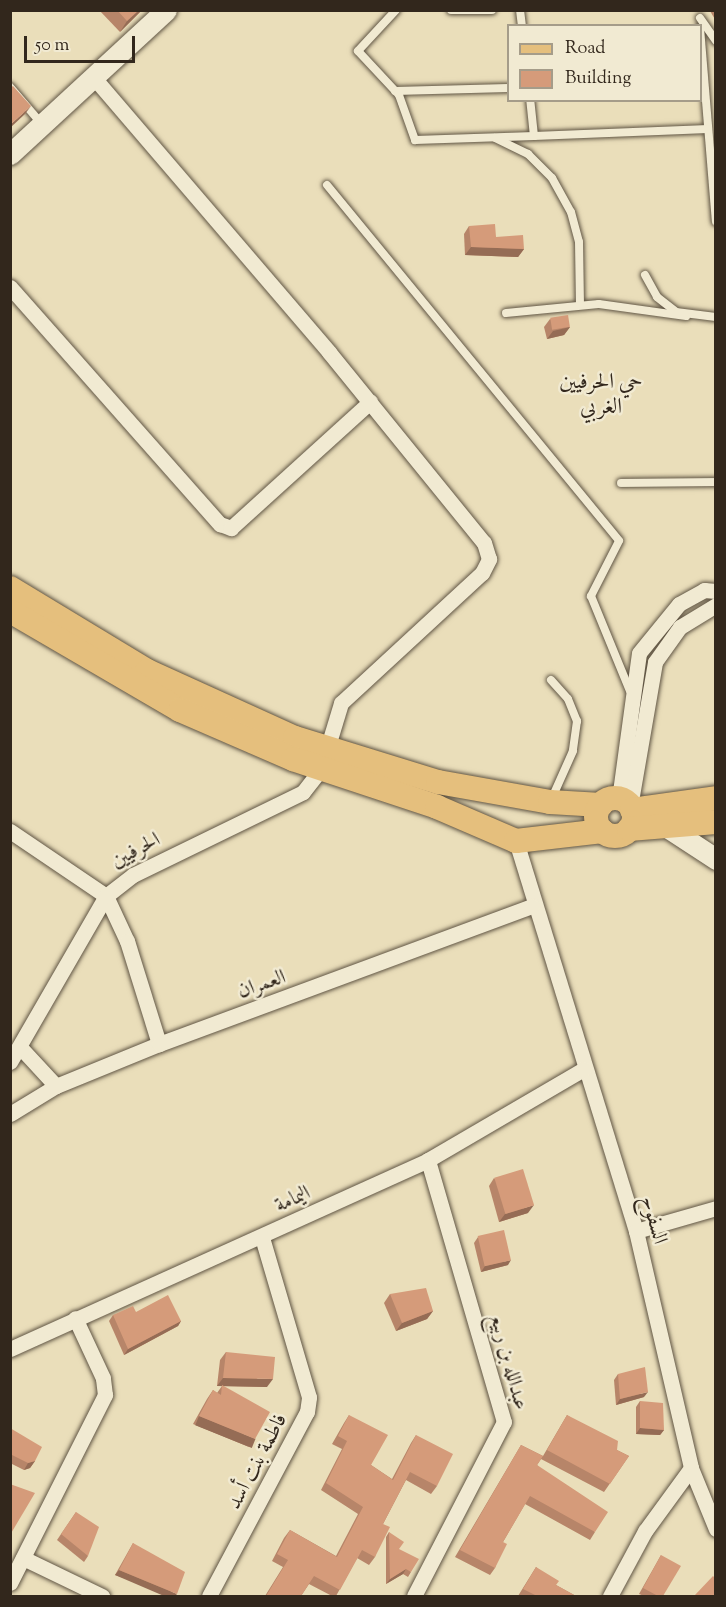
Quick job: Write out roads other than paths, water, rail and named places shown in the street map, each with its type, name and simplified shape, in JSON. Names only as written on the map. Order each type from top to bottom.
[{"type":"main road","points":[[10,588],[147,671],[324,758],[437,807],[527,842],[602,831],[596,816],[622,810],[716,798]]},
{"type":"main road","points":[[10,610],[180,710],[324,758],[539,801],[622,810],[667,827],[716,822]]},
{"type":"main road","points":[[527,842],[512,817],[539,801]]},
{"type":"main road","points":[[527,842],[550,827],[539,801]]},
{"type":"street","points":[[10,154],[165,13]]},
{"type":"street","points":[[94,78],[370,402],[484,543],[489,559],[482,573],[341,703],[324,758]]},
{"type":"street","points":[[10,287],[220,524],[231,528],[370,402]]},
{"type":"street","points":[[622,810],[631,694],[639,653],[652,631],[679,604],[704,590],[716,591]]},
{"type":"street","points":[[622,810],[655,662],[680,627],[716,605]]},
{"type":"street","name":"الحرفيين","points":[[10,1062],[106,896],[133,875],[293,799],[324,758]]},
{"type":"street","points":[[667,827],[716,860]]},
{"type":"street","points":[[10,831],[106,896],[127,941],[159,1044]]},
{"type":"street","name":"السفوح","points":[[527,842],[532,906],[636,1231],[691,1468],[716,1529]]},
{"type":"street","name":"العمران","points":[[10,1114],[57,1086],[159,1044],[532,906]]},
{"type":"street","points":[[20,1047],[57,1086]]},
{"type":"street","name":"اليمامة","points":[[10,1348],[262,1238],[428,1160],[584,1069]]},
{"type":"street","name":"عبدالله بن ربيع","points":[[414,1596],[504,1422],[428,1160]]},
{"type":"street","points":[[636,1231],[716,1208]]},
{"type":"street","name":"فاطمة بنت أسد","points":[[209,1596],[307,1412],[309,1397],[262,1238]]},
{"type":"street","points":[[10,1583],[105,1395],[103,1378],[75,1318]]},
{"type":"street","points":[[610,1596],[645,1531],[691,1468]]},
{"type":"street","points":[[24,1558],[102,1596]]},
{"type":"lane","points":[[396,10],[358,51],[395,91],[409,111],[415,140],[708,129]]},
{"type":"lane","points":[[451,10],[492,10]]},
{"type":"lane","points":[[702,25],[716,41]]},
{"type":"lane","points":[[702,57],[708,129],[713,149],[716,221]]},
{"type":"lane","points":[[10,87],[43,125]]},
{"type":"lane","points":[[395,91],[507,88]]},
{"type":"lane","points":[[530,102],[534,136]]},
{"type":"lane","points":[[494,137],[528,154],[552,178],[571,212],[579,242],[580,305]]},
{"type":"lane","points":[[327,186],[619,541],[591,596],[631,694]]},
{"type":"lane","points":[[645,275],[662,301],[686,316]]},
{"type":"lane","points":[[506,313],[580,305],[716,317]]},
{"type":"lane","points":[[621,483],[716,482]]},
{"type":"lane","points":[[539,801],[573,751],[577,721],[568,699],[551,680]]},
{"type":"district","name":"حي الحرفيين الغربي","points":[[601,396]]}]
